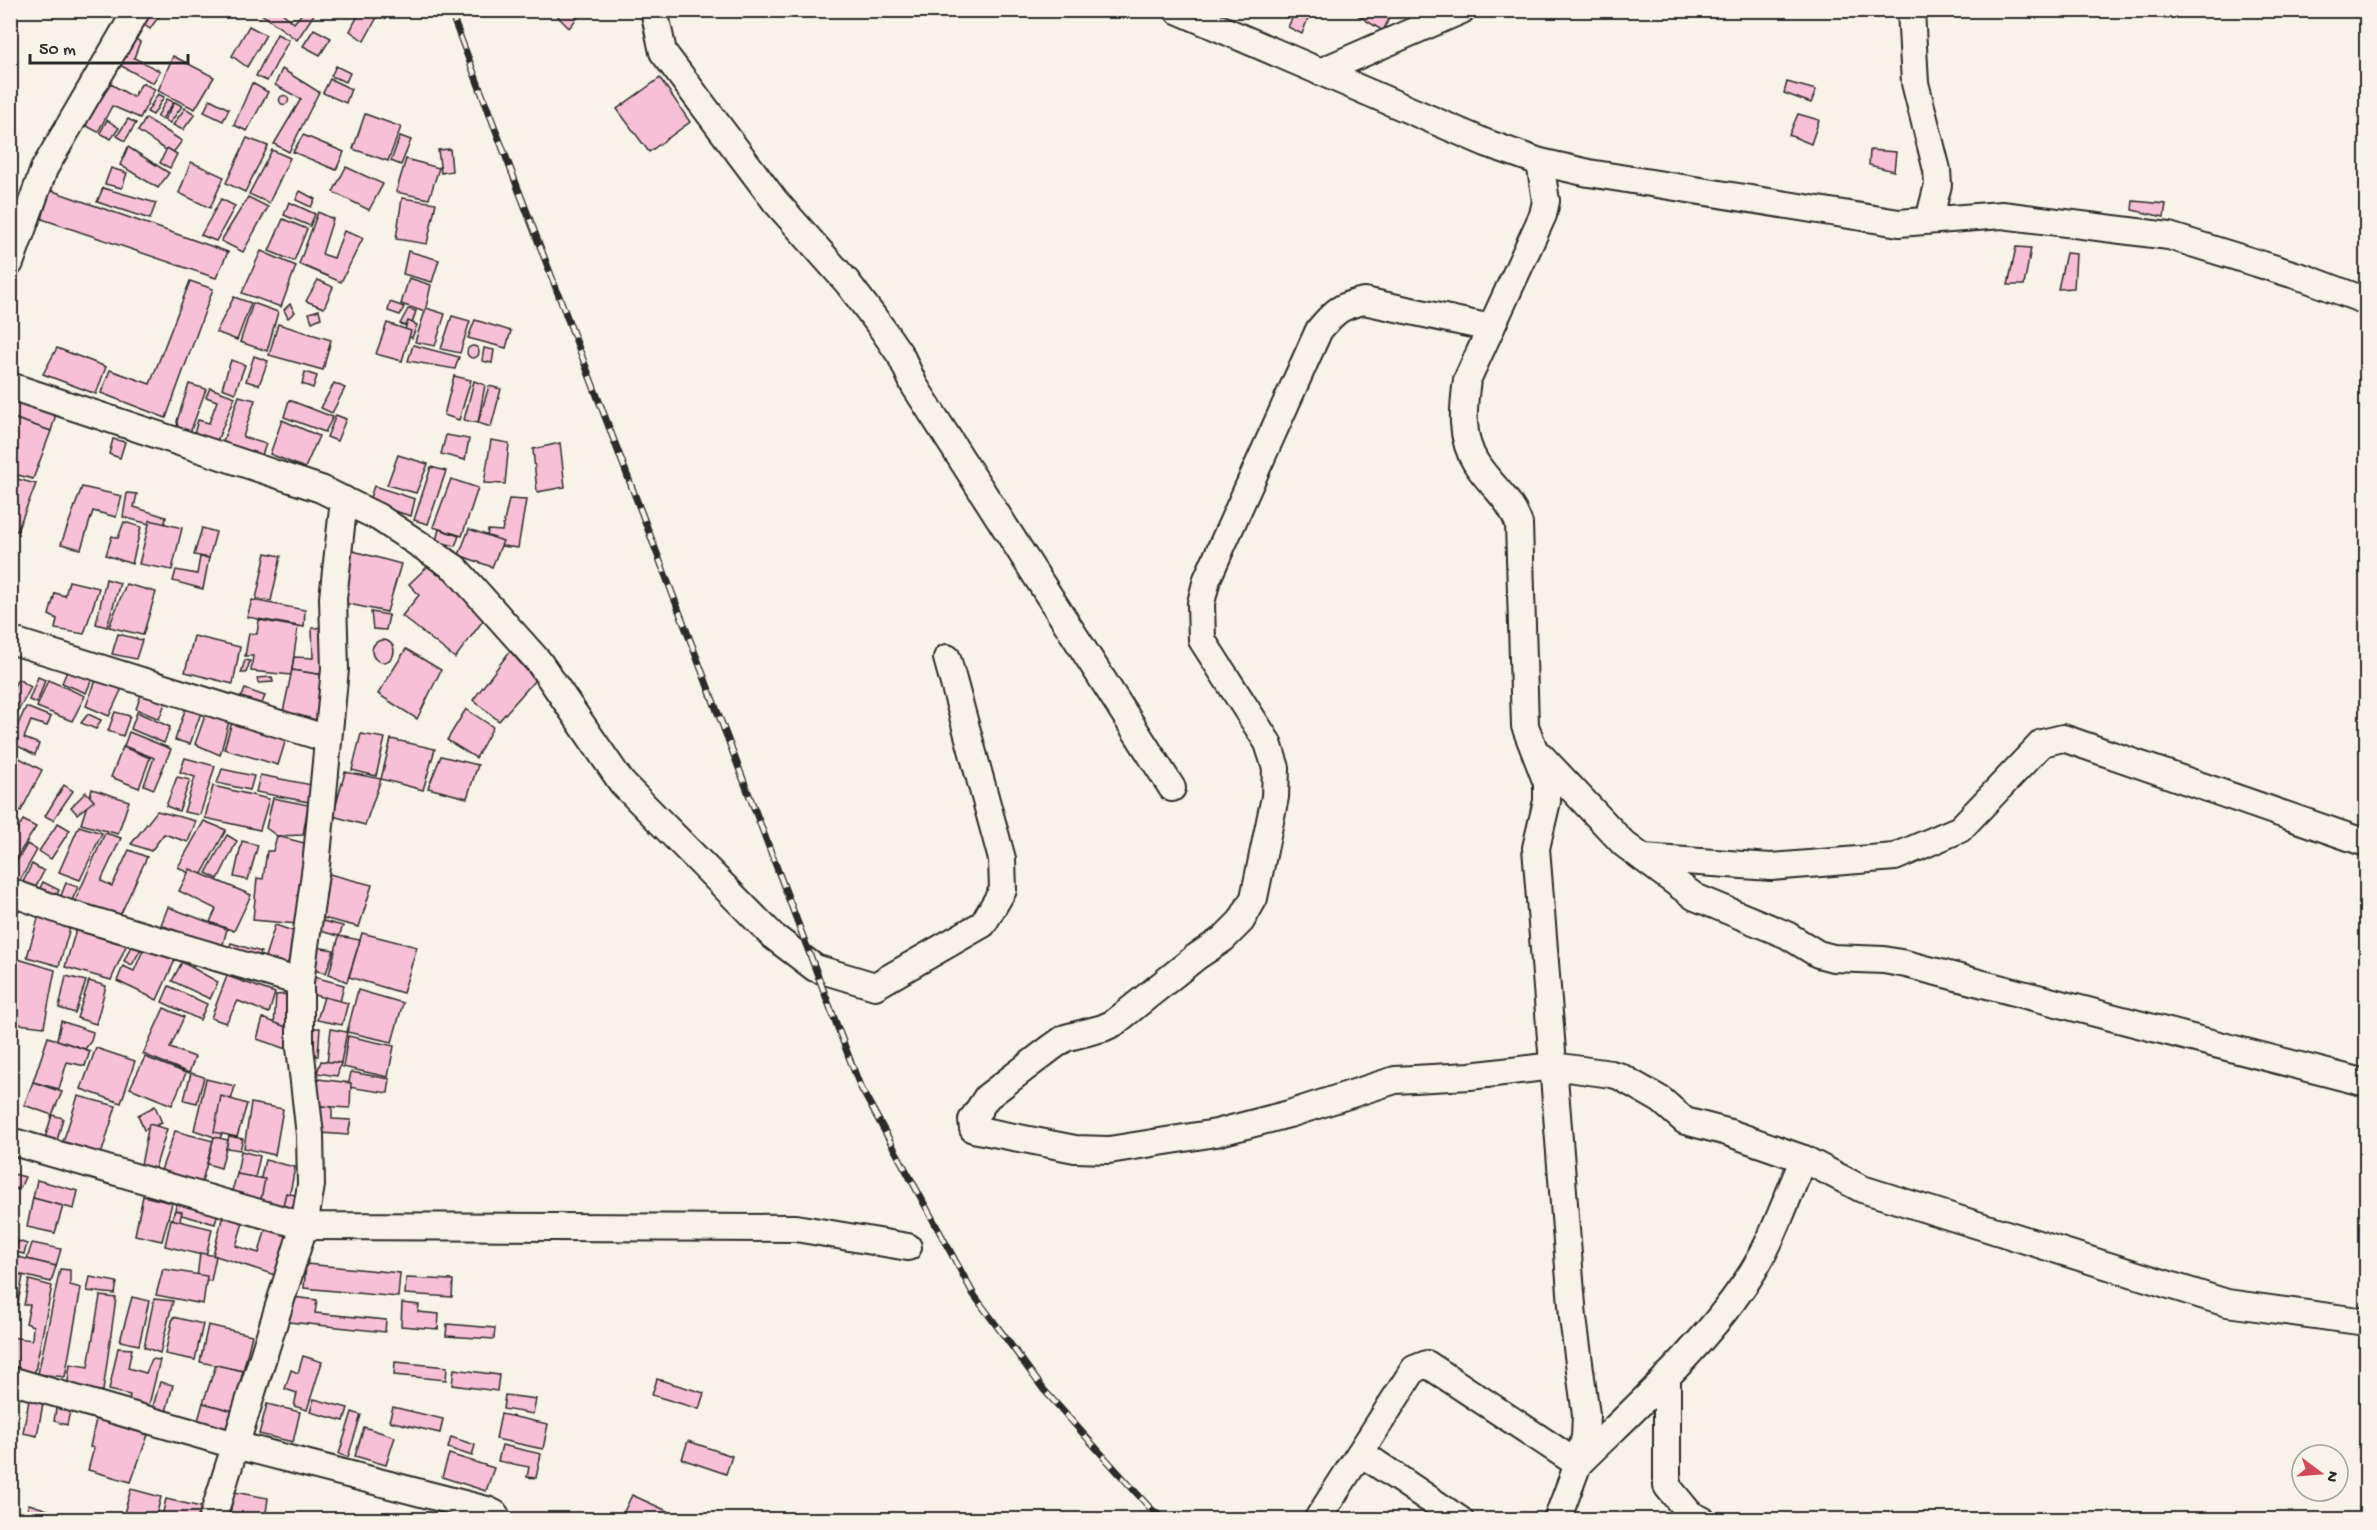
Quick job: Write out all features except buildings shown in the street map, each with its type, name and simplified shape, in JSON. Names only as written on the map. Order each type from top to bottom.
[{"type":"street","points":[[10,263],[44,169],[137,10]]},
{"type":"street","points":[[654,10],[663,52],[775,201],[847,282],[888,337],[901,356],[914,385],[1172,788]]},
{"type":"street","points":[[1177,10],[1486,143],[1540,162],[1589,173],[1899,223],[2002,215],[2169,236],[2308,279],[2367,301]]},
{"type":"street","points":[[1320,72],[1462,10]]},
{"type":"street","points":[[1911,10],[1916,83],[1937,170],[1938,185],[1929,220]]},
{"type":"street","points":[[1540,162],[1546,201],[1543,215],[1467,380],[1463,407],[1465,437],[1475,462],[1513,508],[1519,524],[1525,726],[1547,783],[1546,801],[1536,848],[1573,1318],[1586,1415],[1585,1437],[1578,1464],[1557,1520]]},
{"type":"street","points":[[1491,328],[1364,301],[1344,305],[1319,330],[1207,579],[1201,603],[1202,640],[1268,743],[1276,768],[1275,797],[1254,898],[1241,921],[1223,939],[1196,957],[1114,1023],[1065,1038],[987,1097],[972,1119],[973,1129],[1075,1149],[1109,1150],[1216,1133],[1289,1114],[1395,1080],[1470,1076],[1553,1066],[1619,1076],[1661,1100],[1685,1121],[1727,1132],[1804,1159],[1862,1189],[2227,1303],[2367,1322]]},
{"type":"street","points":[[10,386],[321,489],[378,518],[456,568],[539,662],[622,783],[773,936],[815,968],[875,986],[983,924],[1003,890],[1002,859],[947,658]]},
{"type":"street","points":[[212,1520],[304,1226],[311,1185],[310,1135],[300,1047],[300,982],[316,866],[335,669],[333,598],[344,500]]},
{"type":"street","points":[[10,640],[328,739]]},
{"type":"street","points":[[1642,858],[1771,867],[1895,857],[1960,830],[2042,743],[2063,738],[2367,843]]},
{"type":"street","points":[[1532,747],[1624,844],[1695,897],[1787,935],[1818,954],[1833,958],[1884,960],[1906,964],[2367,1083]]},
{"type":"street","points":[[10,892],[67,913],[300,982]]},
{"type":"street","points":[[10,1141],[304,1226],[796,1228],[908,1247]]},
{"type":"street","points":[[1578,1464],[1689,1354],[1746,1282],[1774,1233],[1788,1192],[1804,1159]]},
{"type":"street","points":[[1317,1520],[1414,1369],[1427,1364],[1578,1464]]},
{"type":"street","points":[[1667,1376],[1667,1486],[1689,1514],[1702,1520]]},
{"type":"street","points":[[10,1380],[235,1445],[487,1510],[495,1514],[498,1520]]},
{"type":"street","points":[[1361,1453],[1460,1520]]},
{"type":"railway","points":[[450,10],[860,1086],[974,1295],[1044,1390],[1150,1508],[1165,1520]]}]
